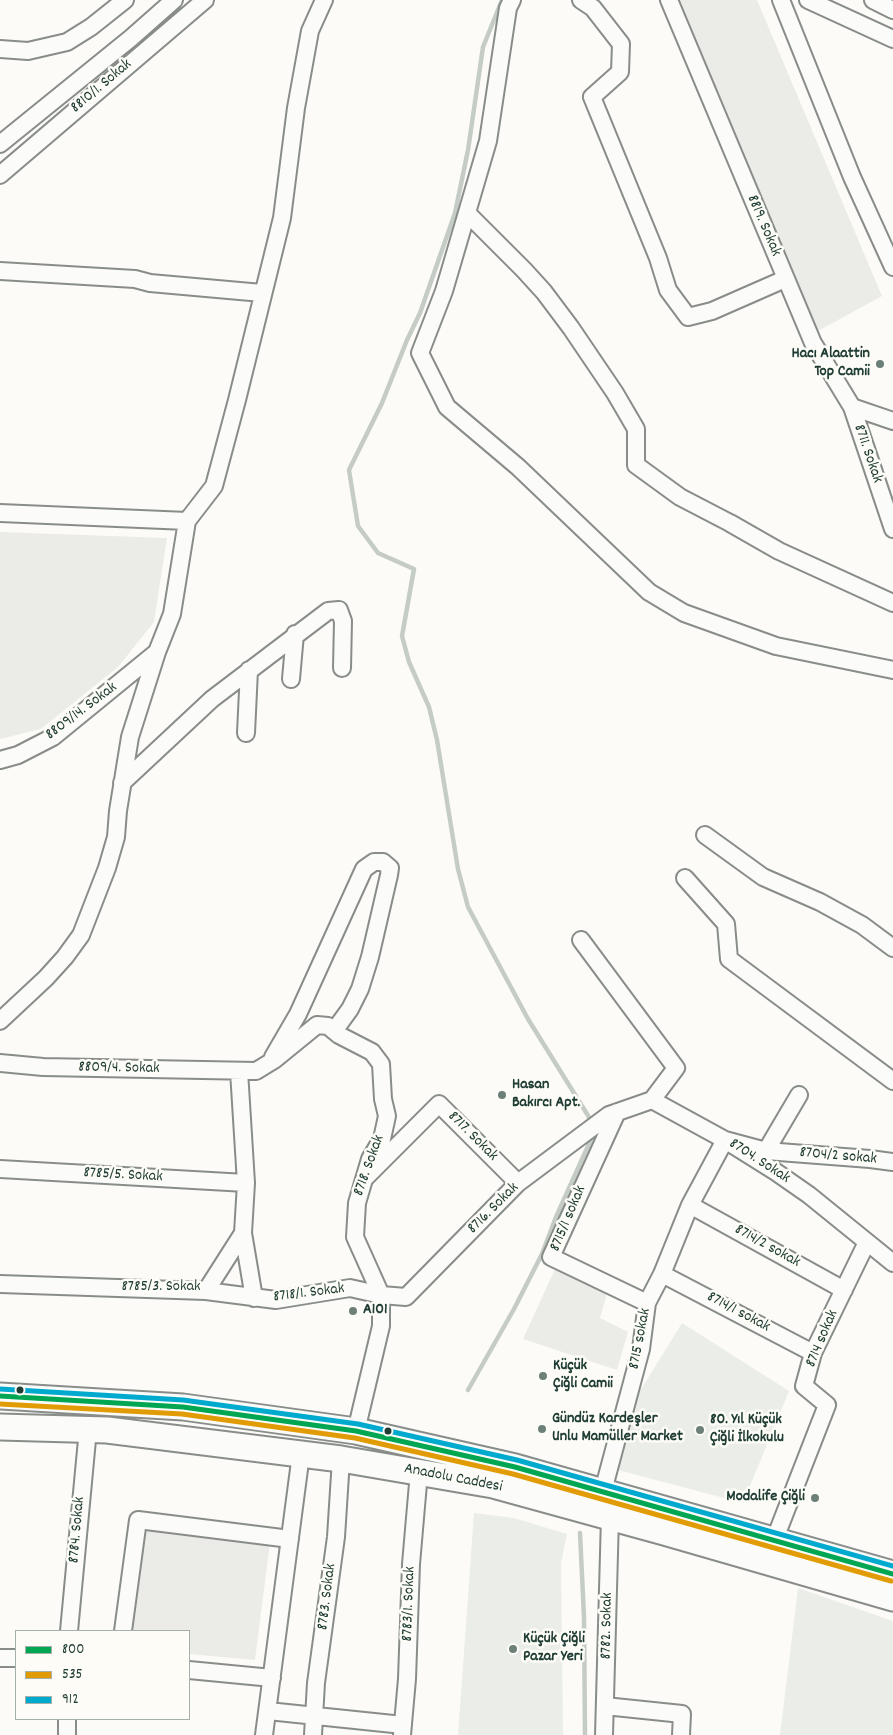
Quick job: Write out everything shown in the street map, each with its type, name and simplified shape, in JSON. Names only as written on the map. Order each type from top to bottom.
[{"type":"highway","name":"Anadolu Caddesi","points":[[0,1396],[183,1408],[356,1431],[515,1467],[893,1574]]},
{"type":"highway","name":"Anadolu Caddesi","points":[[0,1427],[108,1430],[341,1459],[493,1485],[893,1598]]},
{"type":"highway","points":[[0,1445],[37,1428]]},
{"type":"street","points":[[0,49],[28,51],[67,42],[91,27],[125,0]]},
{"type":"street","name":"8810/1. Sokak","points":[[0,144],[131,38],[174,0]]},
{"type":"street","name":"8810/1. Sokak","points":[[0,174],[205,0]]},
{"type":"street","points":[[0,1021],[46,978],[65,957],[81,935],[99,892],[116,837],[130,737],[157,652],[172,614],[187,521],[214,486],[237,400],[282,218],[296,108],[310,31],[324,0]]},
{"type":"street","points":[[512,0],[508,8],[488,141],[444,291],[420,353],[447,407],[518,468],[649,592],[684,613],[776,646],[893,670]]},
{"type":"street","points":[[581,0],[593,8],[621,44],[620,72],[592,97],[658,258],[668,290],[688,317],[712,311],[785,279]]},
{"type":"street","name":"8819. Sokak","points":[[669,0],[813,344],[852,407]]},
{"type":"street","points":[[781,0],[852,177],[893,267]]},
{"type":"street","points":[[808,0],[893,38]]},
{"type":"street","points":[[873,0],[893,10]]},
{"type":"street","points":[[467,213],[524,270],[571,328],[615,393],[636,429],[636,465],[680,497],[779,551],[893,603]]},
{"type":"street","points":[[0,271],[135,279],[150,283],[262,293]]},
{"type":"street","points":[[852,407],[893,421]]},
{"type":"street","name":"8711. Sokak","points":[[852,407],[893,529]]},
{"type":"street","points":[[0,513],[187,521]]},
{"type":"street","points":[[122,784],[212,698],[328,611],[339,610],[343,621],[342,668]]},
{"type":"street","points":[[291,679],[296,634]]},
{"type":"street","name":"8809/14. Sokak","points":[[0,760],[18,755],[53,737],[157,652]]},
{"type":"street","points":[[246,733],[249,670]]},
{"type":"street","points":[[705,835],[763,877],[820,902],[862,925],[893,948]]},
{"type":"street","points":[[269,1063],[298,1014],[364,869],[374,862],[383,862],[389,865],[390,875],[370,957],[360,988],[350,1009],[334,1031]]},
{"type":"street","points":[[685,878],[726,924],[729,959],[893,1081]]},
{"type":"street","points":[[581,940],[676,1068],[652,1100],[613,1114]]},
{"type":"street","name":"8718. Sokak","points":[[239,1071],[256,1071],[317,1025],[328,1026],[353,1044],[372,1052],[381,1064],[383,1099],[387,1116],[382,1139],[370,1159],[363,1180],[357,1202],[354,1237],[381,1295],[381,1326],[356,1431]]},
{"type":"street","name":"8809/4. Sokak","points":[[0,1063],[43,1067],[239,1071]]},
{"type":"street","name":"8785/3. Sokak","points":[[0,1284],[206,1291],[243,1234],[246,1184],[239,1071]]},
{"type":"street","points":[[766,1151],[799,1095]]},
{"type":"street","name":"8704. Sokak","points":[[652,1100],[725,1140],[776,1172],[809,1195],[893,1263]]},
{"type":"street","name":"8717. Sokak","points":[[363,1180],[439,1104],[518,1183]]},
{"type":"street","name":"8716. Sokak","points":[[381,1295],[406,1297],[518,1183],[613,1114]]},
{"type":"street","name":"8715/1 sokak","points":[[613,1114],[551,1257],[647,1303]]},
{"type":"street","name":"8704/2 sokak","points":[[725,1140],[766,1151],[893,1162]]},
{"type":"street","name":"8715 sokak","points":[[603,1491],[641,1349],[647,1303],[662,1274],[690,1205],[725,1140]]},
{"type":"street","name":"8785/5. Sokak","points":[[0,1169],[246,1184]]},
{"type":"street","name":"8714/2 sokak","points":[[690,1205],[844,1290]]},
{"type":"street","points":[[243,1234],[254,1298]]},
{"type":"street","name":"8714 sokak","points":[[774,1541],[827,1405],[804,1386],[813,1353],[867,1242]]},
{"type":"street","name":"8714/1 sokak","points":[[662,1274],[813,1353]]},
{"type":"street","name":"8718/1. Sokak","points":[[206,1291],[276,1300],[350,1288],[381,1295]]},
{"type":"street","name":"8784. Sokak","points":[[70,1630],[88,1429]]},
{"type":"street","points":[[264,1735],[301,1454]]},
{"type":"street","name":"8783. Sokak","points":[[312,1735],[316,1683],[336,1537],[341,1459]]},
{"type":"street","name":"8783/1. Sokak","points":[[402,1730],[407,1679],[411,1564],[419,1472]]},
{"type":"street","name":"8782. Sokak","points":[[604,1735],[610,1517]]},
{"type":"street","points":[[123,1630],[138,1520],[290,1540]]},
{"type":"street","points":[[0,1658],[15,1658]]},
{"type":"street","points":[[190,1670],[272,1678]]},
{"type":"street","points":[[606,1706],[682,1714],[681,1735]]},
{"type":"street","points":[[268,1711],[314,1716],[402,1730]]},
{"type":"street","points":[[67,1720],[67,1735]]},
{"type":"shaded area","points":[[679,0],[757,0],[882,296],[818,331]]},
{"type":"shaded area","points":[[0,532],[167,538],[154,622],[118,667],[41,729],[0,739]]},
{"type":"shaded area","points":[[555,1269],[607,1294],[600,1318],[628,1332],[617,1370],[523,1339]]},
{"type":"shaded area","name":"80. Yıl Küçük Çiğli İlkokulu","points":[[682,1323],[789,1391],[743,1503],[614,1469],[640,1391]]},
{"type":"shaded area","name":"Küçük Çiğli Pazar Yeri","points":[[474,1513],[514,1518],[567,1534],[561,1563],[563,1735],[458,1735]]},
{"type":"shaded area","points":[[140,1526],[270,1543],[255,1660],[190,1654],[190,1630],[124,1630]]},
{"type":"shaded area","points":[[798,1588],[893,1621],[893,1735],[780,1735]]},
{"type":"waterway","points":[[502,0],[483,47],[468,150],[455,213],[420,313],[382,403],[349,470],[358,526],[378,553],[414,569],[402,636],[409,662],[429,707],[437,740],[458,869],[468,907],[528,1019],[592,1122]]},
{"type":"waterway","points":[[468,1390],[514,1309],[542,1254],[556,1217],[593,1135]]},
{"type":"waterway","points":[[580,1533],[584,1617],[585,1735]]},
{"type":"transit line","name":"912","points":[[0,1389],[183,1400],[358,1424],[517,1460],[893,1566]]},
{"type":"transit line","name":"800","points":[[0,1396],[183,1407],[356,1431],[515,1467],[893,1574]]},
{"type":"transit line","name":"535","points":[[0,1404],[182,1414],[355,1438],[513,1474],[891,1581]]},
{"type":"place","name":"Hacı Alaattin Top Camii","points":[[880,364]]},
{"type":"place","name":"Hasan Bakırcı Apt.","points":[[502,1095]]},
{"type":"place","name":"A101","points":[[353,1311]]},
{"type":"place","name":"Küçük Çiğli Camii","points":[[543,1376]]},
{"type":"place","name":"Gündüz Kardeşler Unlu Mamüller Market","points":[[542,1429]]},
{"type":"place","name":"80. Yıl Küçük Çiğli İlkokulu","points":[[700,1430]]},
{"type":"place","name":"Modalife Çiğli","points":[[815,1498]]},
{"type":"place","name":"Küçük Çiğli Pazar Yeri","points":[[513,1649]]}]
